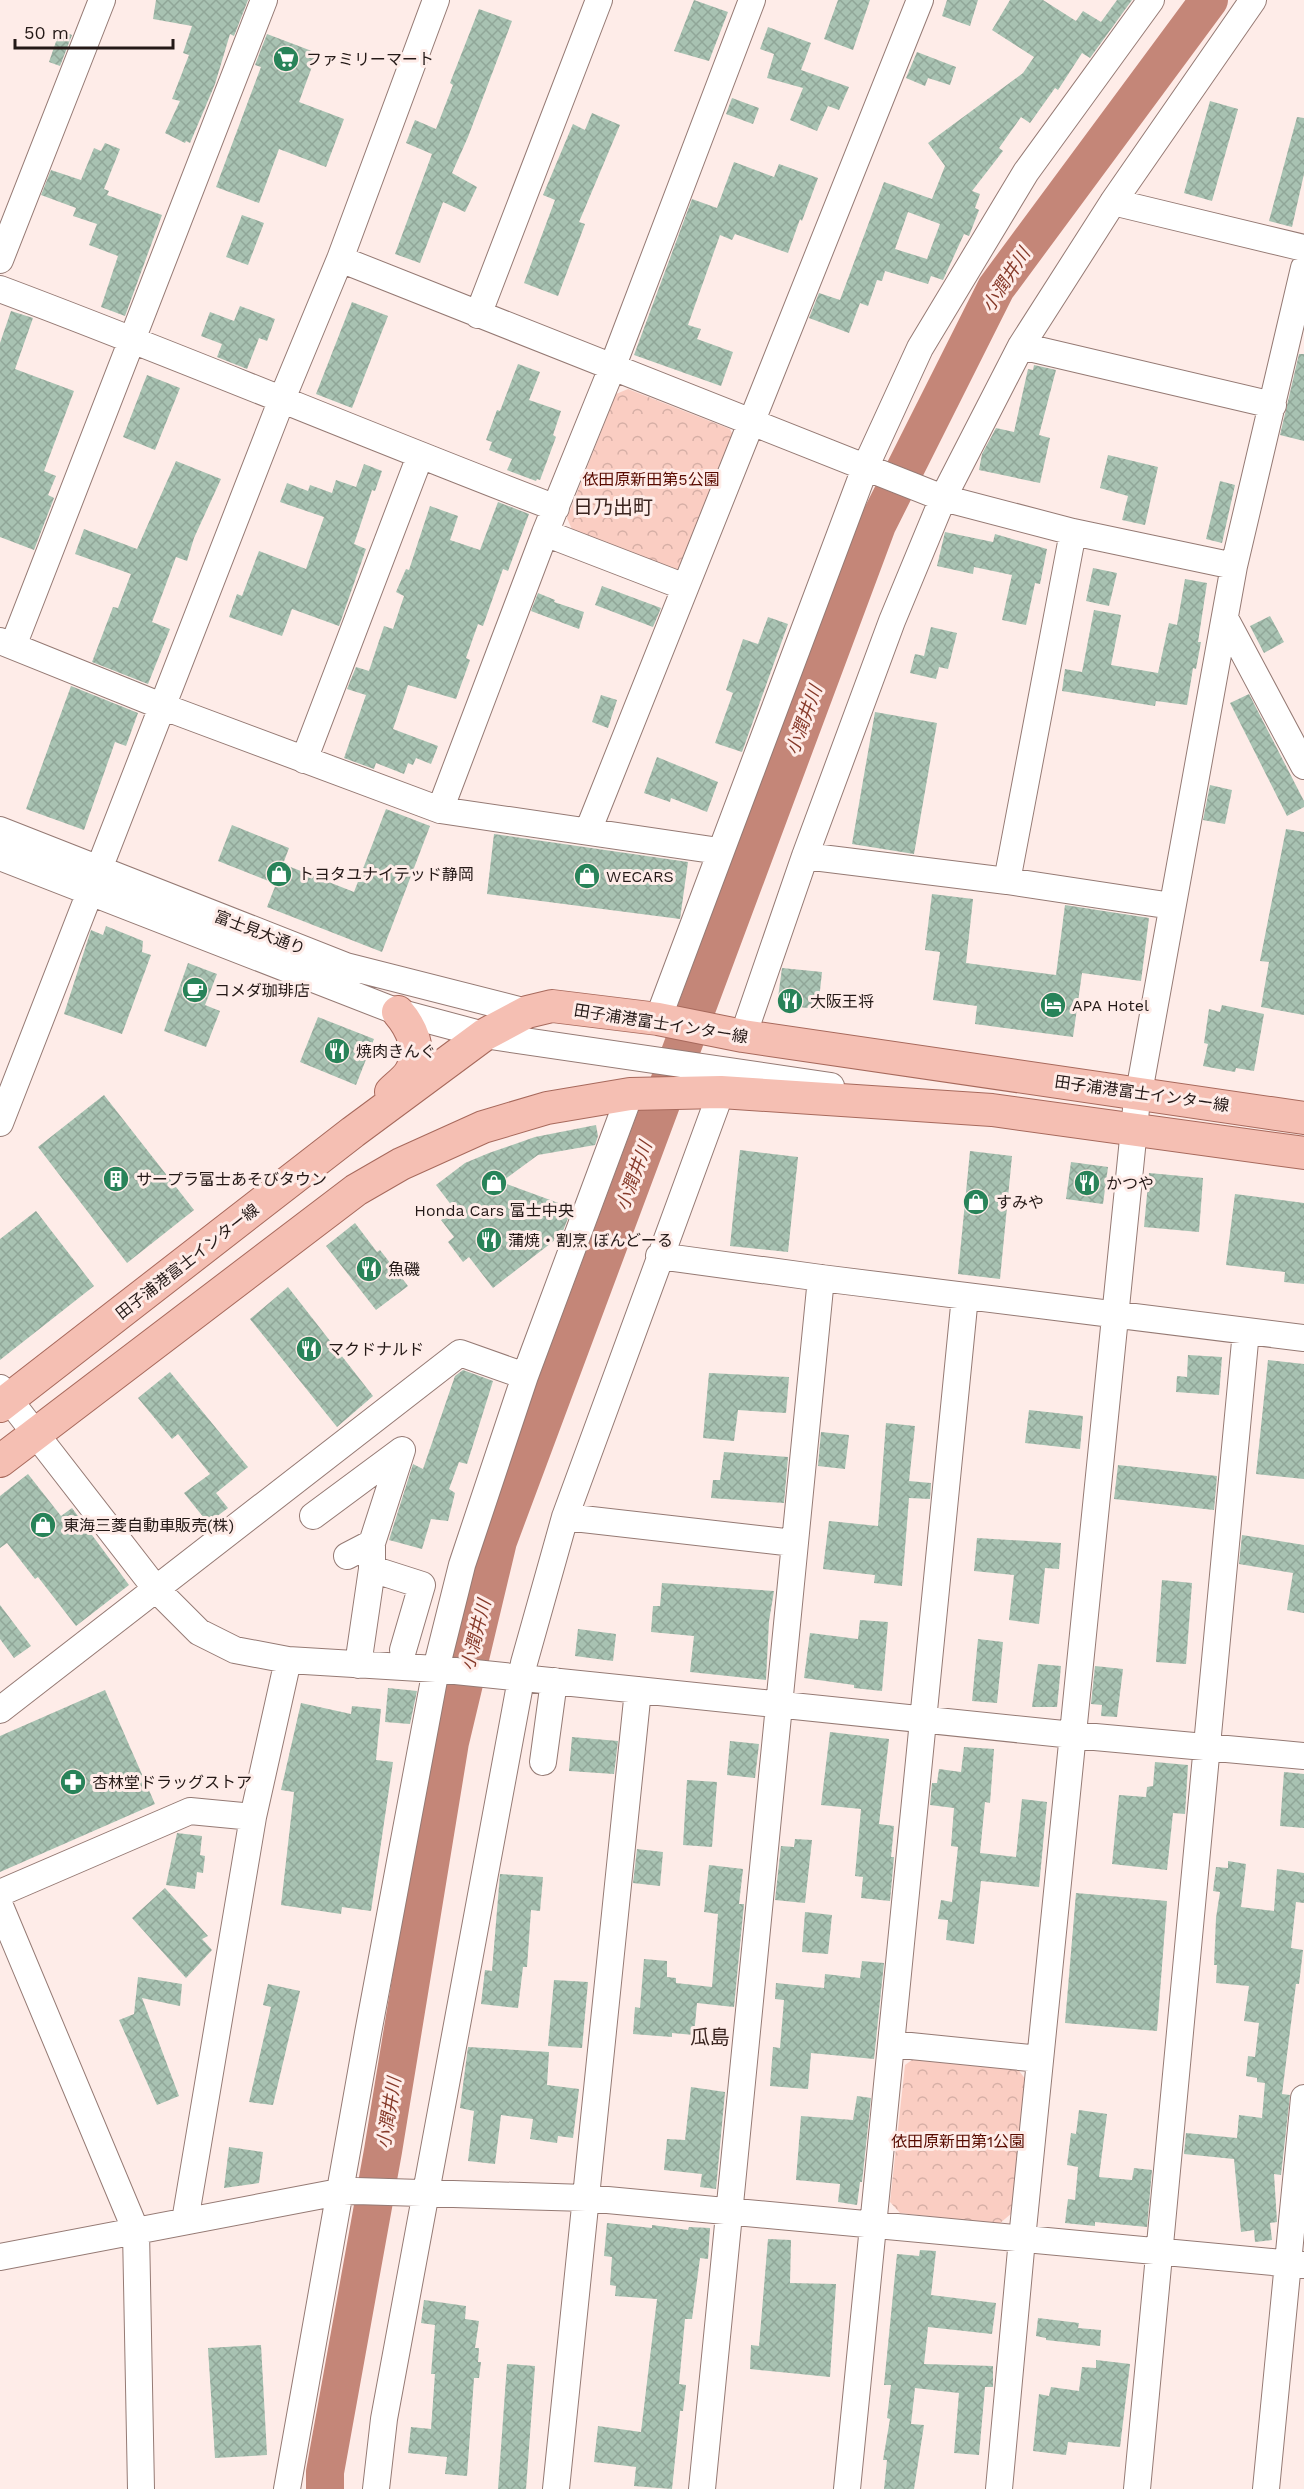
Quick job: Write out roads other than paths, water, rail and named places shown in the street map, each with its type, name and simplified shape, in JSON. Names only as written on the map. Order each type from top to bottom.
[{"type":"main road","name":"田子浦港富士インター線","points":[[3,1398],[484,1035],[527,1012],[552,1006],[658,1019],[743,1036],[1304,1118]]},
{"type":"main road","points":[[353,1132],[411,1070],[415,1053],[413,1036],[410,1026],[398,1012]]},
{"type":"main road","points":[[0,1461],[35,1432],[356,1190],[401,1164],[483,1127],[547,1108],[630,1094],[720,1092],[992,1110],[1304,1154]]},
{"type":"street","points":[[0,260],[102,0]]},
{"type":"street","points":[[264,0],[132,338],[6,644],[164,707],[440,810],[719,851]]},
{"type":"street","points":[[0,1123],[164,707],[282,399],[340,259],[436,0]]},
{"type":"street","points":[[478,315],[599,0]]},
{"type":"street","points":[[440,810],[752,0]]},
{"type":"street","points":[[588,831],[920,0]]},
{"type":"street","points":[[658,1019],[719,851],[873,471],[920,348],[1026,172],[1151,0]]},
{"type":"street","points":[[743,1036],[936,496],[1021,346],[1113,202],[1253,0]]},
{"type":"street","points":[[1113,202],[1304,248]]},
{"type":"street","points":[[340,259],[936,496],[1073,532],[1234,566]]},
{"type":"street","points":[[999,2489],[1114,1314],[1138,1092],[1234,566],[1304,268]]},
{"type":"street","points":[[0,289],[132,338],[420,456],[556,508]]},
{"type":"street","points":[[1021,346],[1273,405]]},
{"type":"street","points":[[304,760],[420,456]]},
{"type":"street","points":[[1007,881],[1073,532]]},
{"type":"street","points":[[545,533],[685,587]]},
{"type":"street","points":[[1226,618],[1304,766]]},
{"type":"street","name":"富士見大通り","points":[[0,830],[95,881],[398,1012],[484,1035],[992,1110]]},
{"type":"street","points":[[806,856],[1007,881],[1172,906]]},
{"type":"street","name":"富士見大通り","points":[[0,857],[95,881],[346,966],[527,1012]]},
{"type":"street","points":[[376,2489],[418,2192],[520,1678],[565,1517],[720,1092]]},
{"type":"street","points":[[287,2489],[348,2192],[436,1669],[462,1565],[525,1376],[630,1094]]},
{"type":"street","points":[[659,1256],[1304,1338]]},
{"type":"street","points":[[702,2489],[821,1278]]},
{"type":"street","points":[[848,2489],[965,1296]]},
{"type":"street","points":[[1137,2489],[1246,1331]]},
{"type":"street","points":[[0,1710],[460,1353],[525,1376]]},
{"type":"street","points":[[3,1398],[35,1432],[156,1589],[199,1632],[235,1650],[288,1660],[436,1669],[923,1720],[1304,1756]]},
{"type":"street","points":[[313,1516],[402,1450],[372,1544],[372,1569],[358,1665]]},
{"type":"street","points":[[565,1517],[794,1543]]},
{"type":"street","points":[[347,1556],[372,1544]]},
{"type":"street","points":[[372,1569],[422,1585],[403,1650]]},
{"type":"street","points":[[185,2221],[253,1817],[288,1660]]},
{"type":"street","points":[[543,1762],[554,1681]]},
{"type":"street","points":[[556,2489],[638,1690]]},
{"type":"street","points":[[0,1893],[190,1811],[253,1817]]},
{"type":"street","points":[[0,1906],[136,2231],[141,2489]]},
{"type":"street","points":[[891,2044],[1040,2059]]},
{"type":"street","points":[[1266,2489],[1296,2264],[1304,2098]]},
{"type":"street","points":[[0,2257],[348,2192],[418,2192],[586,2198],[1158,2253],[1296,2264]]},
{"type":"waterway","name":"小潤井川","points":[[325,2489],[325,2472],[383,2151],[450,1742],[498,1541],[877,525],[996,288],[1209,0]]},
{"type":"place","name":"ファミリーマート","points":[[286,59]]},
{"type":"place","name":"トヨタユナイテッド静岡","points":[[279,874]]},
{"type":"place","name":"WECARS","points":[[587,876]]},
{"type":"place","name":"コメダ珈琲店","points":[[195,990]]},
{"type":"place","name":"大阪王将","points":[[790,1001]]},
{"type":"place","name":"APA Hotel","points":[[1053,1005]]},
{"type":"place","name":"焼肉きんぐ","points":[[337,1051]]},
{"type":"place","name":"サープラ富士あそびタウン","points":[[116,1179]]},
{"type":"place","name":"Honda Cars 富士中央","points":[[494,1183]]},
{"type":"place","name":"かつや","points":[[1087,1183]]},
{"type":"place","name":"すみや","points":[[976,1202]]},
{"type":"place","name":"蒲焼・割烹 ぼんどーる","points":[[489,1240]]},
{"type":"place","name":"魚磯","points":[[369,1269]]},
{"type":"place","name":"マクドナルド","points":[[309,1349]]},
{"type":"place","name":"東海三菱自動車販売(株)","points":[[43,1525]]},
{"type":"place","name":"杏林堂ドラッグストア","points":[[73,1782]]},
{"type":"district","name":"日乃出町","points":[[613,507]]},
{"type":"district","name":"瓜島","points":[[710,2037]]},
{"type":"park label","name":"依田原新田第5公園","points":[[651,479]]},
{"type":"park label","name":"依田原新田第1公園","points":[[958,2141]]}]
